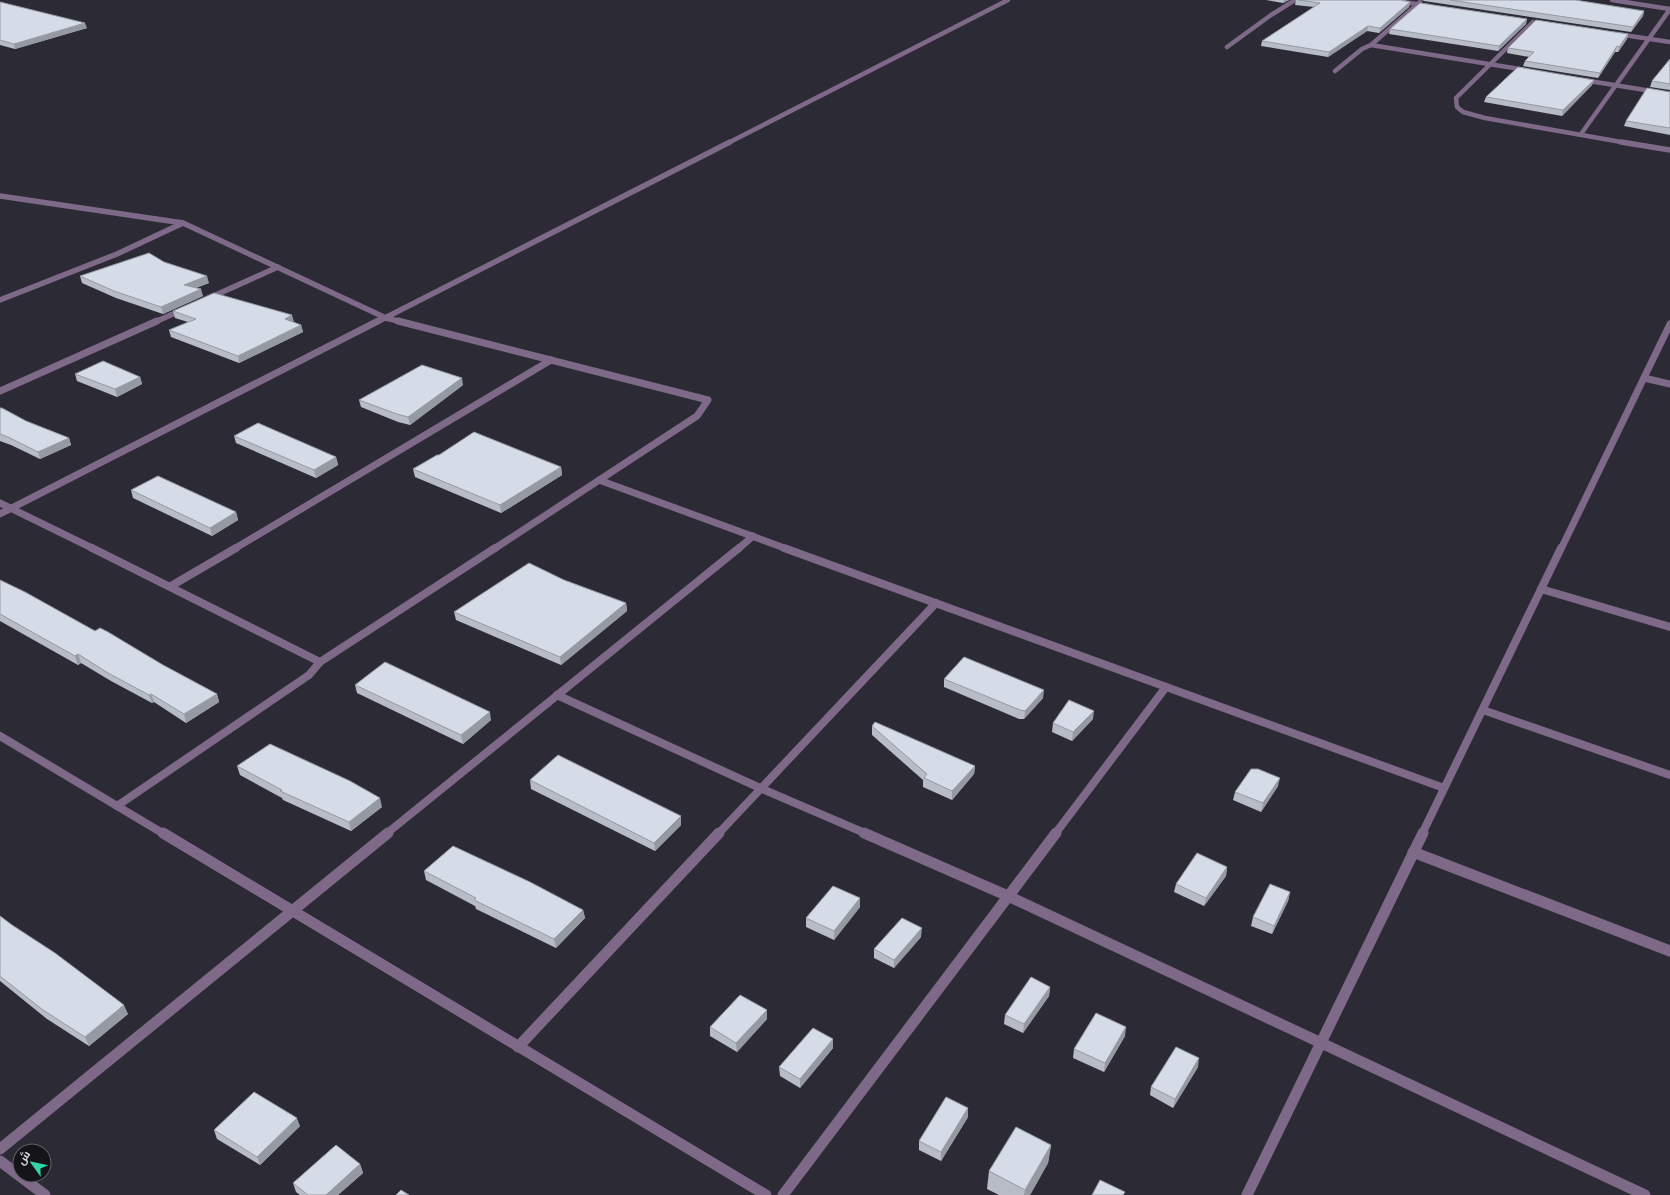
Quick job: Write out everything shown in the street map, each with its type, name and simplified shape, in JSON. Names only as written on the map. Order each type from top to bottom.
[{"type":"street","points":[[0,514],[1008,0]]},
{"type":"street","points":[[1227,47],[1270,15],[1295,0]]},
{"type":"street","points":[[1391,0],[1433,6]]},
{"type":"street","points":[[1335,71],[1362,49],[1371,45],[1423,0]]},
{"type":"street","points":[[1581,134],[1670,9],[1612,0]]},
{"type":"street","points":[[1525,21],[1541,23]]},
{"type":"street","points":[[1533,22],[1456,98],[1456,107],[1463,112],[1485,118],[1670,150]]},
{"type":"street","points":[[1610,33],[1670,42]]},
{"type":"street","points":[[1371,45],[1528,71]]},
{"type":"street","points":[[1576,78],[1670,94]]},
{"type":"street","points":[[0,196],[184,223],[386,318],[708,400],[697,416],[320,662],[309,675],[117,806]]},
{"type":"street","points":[[0,300],[117,254],[184,223]]},
{"type":"street","points":[[200,302],[278,267]]},
{"type":"street","points":[[0,391],[193,305]]},
{"type":"street","points":[[1247,1195],[1670,324]]},
{"type":"street","points":[[170,586],[551,360]]},
{"type":"street","points":[[1644,378],[1670,384]]},
{"type":"street","points":[[599,480],[1444,788]]},
{"type":"street","points":[[0,504],[170,586],[320,662]]},
{"type":"street","points":[[0,1149],[753,536]]},
{"type":"street","points":[[1541,589],[1670,627]]},
{"type":"street","points":[[518,1046],[936,602]]},
{"type":"street","points":[[783,1195],[1166,687]]},
{"type":"street","points":[[557,695],[760,788],[1008,896],[1645,1195]]},
{"type":"street","points":[[1482,710],[1670,775]]},
{"type":"street","points":[[0,736],[766,1195]]},
{"type":"street","points":[[1413,852],[1670,951]]},
{"type":"street","points":[[0,1161],[45,1195]]},
{"type":"building","points":[[1298,0],[1401,0],[1410,2],[1380,28],[1368,26],[1329,52],[1262,41],[1320,3]]},
{"type":"building","points":[[1450,0],[1575,0],[1644,11],[1633,27]]},
{"type":"building","points":[[0,2],[85,23],[14,44],[0,40]]},
{"type":"building","points":[[1420,3],[1527,19],[1499,46],[1390,29]]},
{"type":"building","points":[[1536,20],[1628,34],[1619,47],[1617,46],[1600,73],[1525,61],[1534,52],[1508,48]]},
{"type":"building","points":[[1670,59],[1670,84],[1652,81]]},
{"type":"building","points":[[1518,67],[1594,80],[1563,110],[1486,97]]},
{"type":"building","points":[[1647,88],[1670,92],[1670,128],[1626,121]]},
{"type":"building","points":[[149,253],[164,262],[207,276],[184,285],[201,289],[161,307],[114,291],[80,276]]},
{"type":"building","points":[[214,293],[292,315],[285,319],[301,325],[238,356],[169,330],[196,319],[173,311]]},
{"type":"building","points":[[103,361],[140,377],[115,389],[75,374]]},
{"type":"building","points":[[422,365],[462,378],[408,417],[359,400]]},
{"type":"building","points":[[0,408],[26,421],[69,438],[38,452],[0,434]]},
{"type":"building","points":[[258,423],[336,457],[314,470],[234,436]]},
{"type":"building","points":[[474,432],[561,467],[500,505],[413,469],[439,455]]},
{"type":"building","points":[[158,476],[236,512],[210,528],[131,490]]},
{"type":"building","points":[[529,563],[564,580],[626,603],[560,657],[454,612]]},
{"type":"building","points":[[0,580],[25,592],[95,631],[100,628],[108,632],[163,665],[217,694],[184,714],[151,694],[149,695],[108,673],[78,654],[75,656],[0,614]]},
{"type":"building","points":[[964,657],[1044,690],[1025,711],[944,679]]},
{"type":"building","points":[[385,662],[490,712],[461,735],[355,685]]},
{"type":"building","points":[[1069,700],[1094,711],[1073,732],[1053,723]]},
{"type":"building","points":[[875,722],[975,766],[952,791],[924,778],[927,774],[872,726]]},
{"type":"building","points":[[270,744],[350,781],[380,798],[349,822],[280,791],[282,790],[237,766]]},
{"type":"building","points":[[558,755],[681,816],[654,843],[530,780]]},
{"type":"building","points":[[1251,769],[1258,769],[1280,778],[1263,803],[1235,792]]},
{"type":"building","points":[[453,846],[530,882],[583,910],[554,939],[474,900],[476,898],[424,871]]},
{"type":"building","points":[[1197,853],[1227,867],[1206,898],[1176,884]]},
{"type":"building","points":[[1270,884],[1290,892],[1274,926],[1253,917]]},
{"type":"building","points":[[833,886],[860,898],[834,931],[806,918]]},
{"type":"building","points":[[0,916],[55,953],[124,1005],[85,1037],[43,1010],[0,976]]},
{"type":"building","points":[[902,918],[922,928],[894,960],[874,949]]},
{"type":"building","points":[[1031,977],[1050,987],[1024,1024],[1005,1015]]},
{"type":"building","points":[[740,995],[767,1010],[736,1043],[710,1027]]},
{"type":"building","points":[[1096,1013],[1126,1027],[1105,1063],[1074,1049]]},
{"type":"building","points":[[813,1028],[833,1039],[800,1079],[779,1067]]},
{"type":"building","points":[[1176,1047],[1199,1058],[1175,1099],[1151,1087]]},
{"type":"building","points":[[254,1092],[297,1118],[257,1157],[214,1130]]},
{"type":"building","points":[[946,1097],[968,1108],[941,1152],[919,1141]]},
{"type":"building","points":[[1016,1127],[1051,1145],[1025,1190],[989,1171]]},
{"type":"building","points":[[336,1145],[360,1164],[326,1195],[308,1195],[293,1183]]},
{"type":"building","points":[[1100,1180],[1125,1192],[1123,1195],[1092,1195]]},
{"type":"building","points":[[401,1190],[409,1195],[396,1195]]}]
